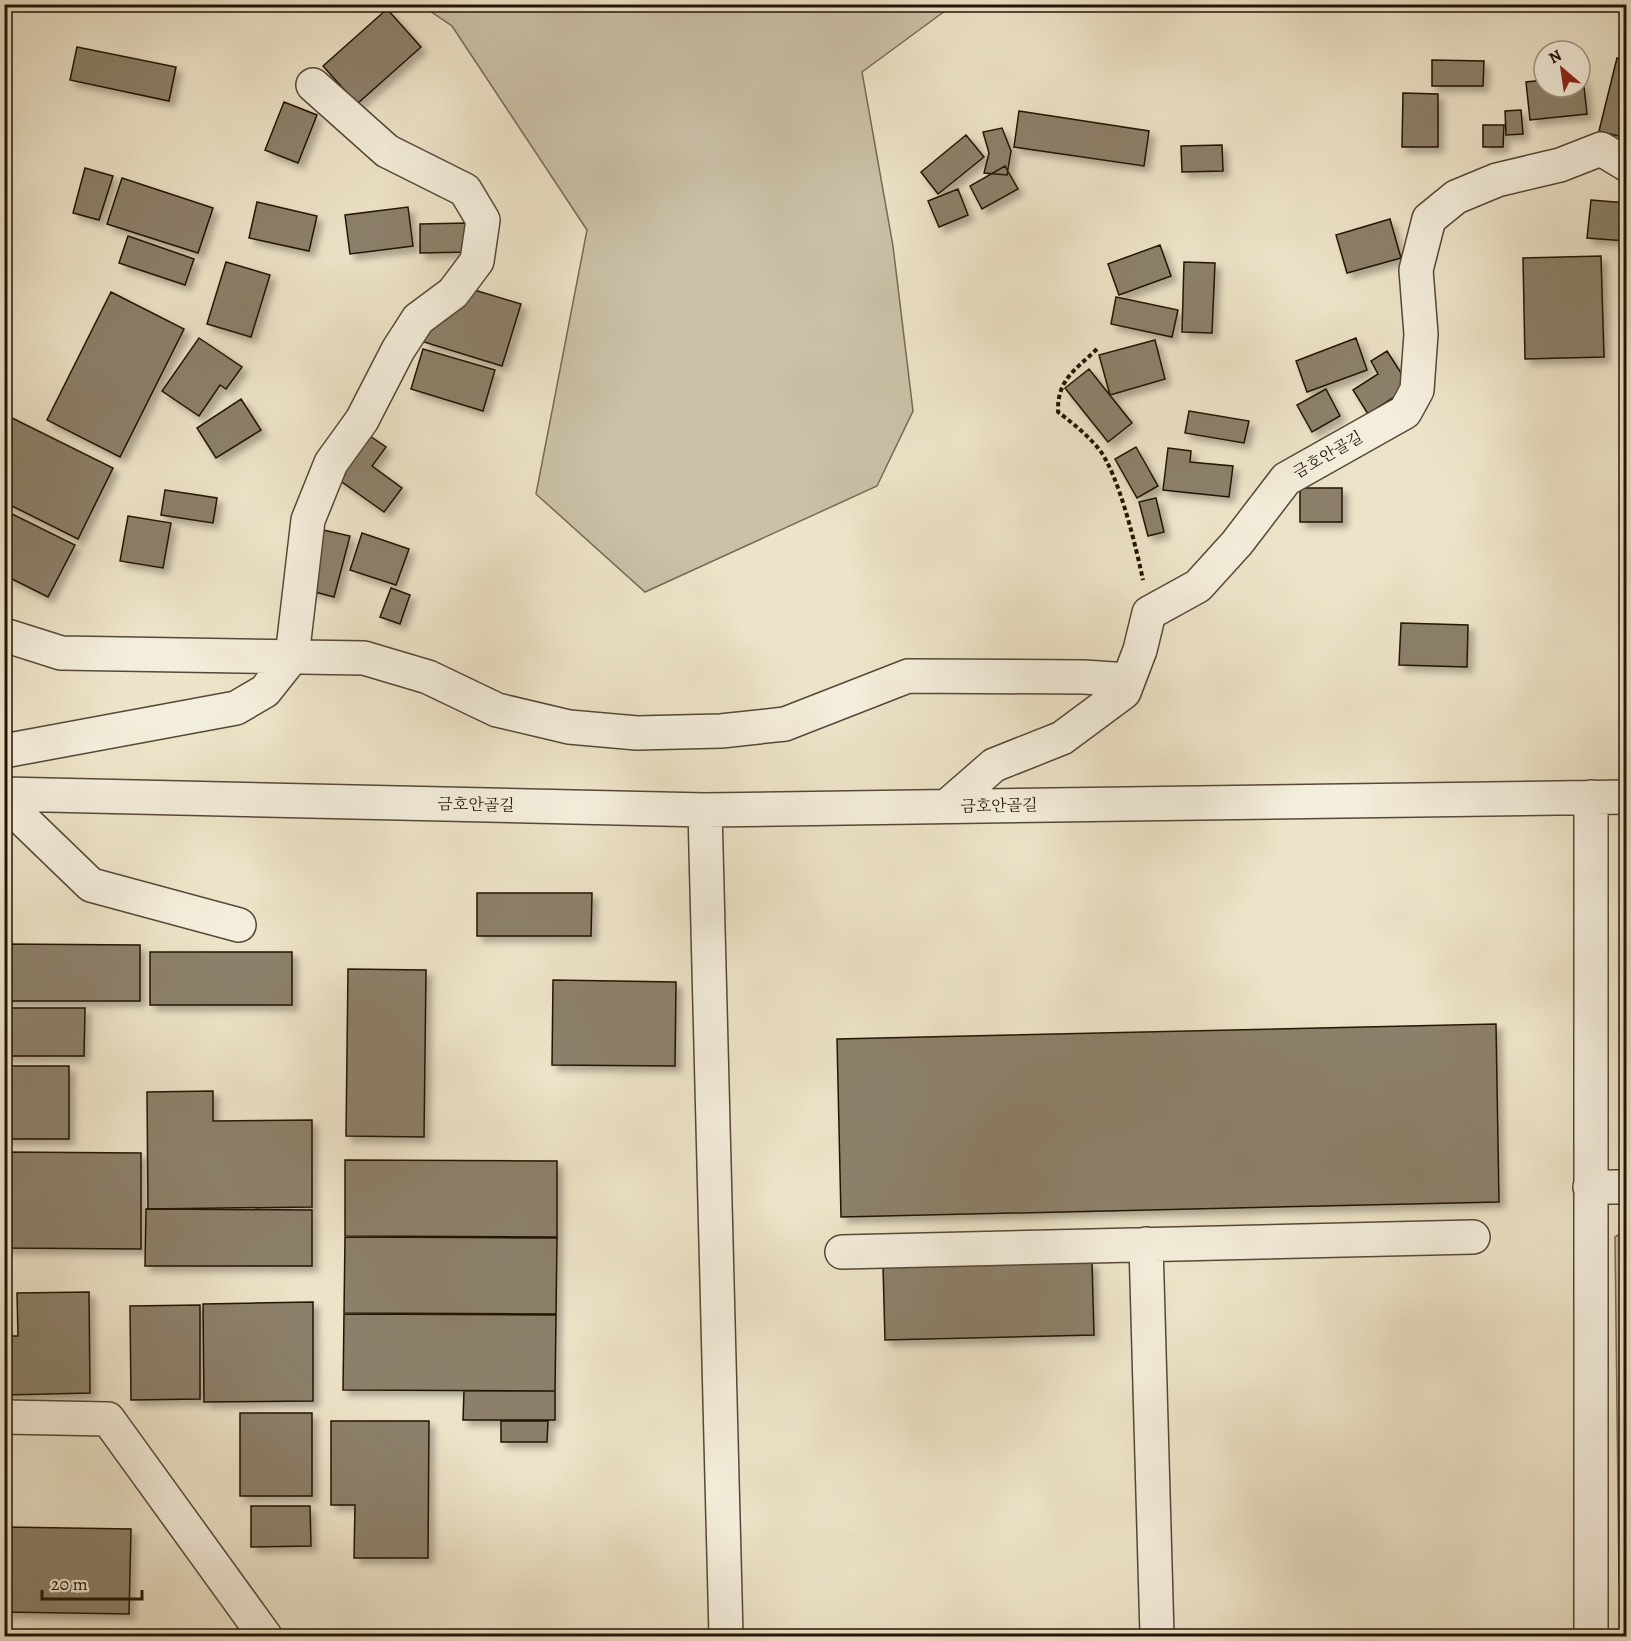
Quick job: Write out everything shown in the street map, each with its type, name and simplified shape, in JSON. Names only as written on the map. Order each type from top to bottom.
[{"type":"street","points":[[4,751],[236,708],[265,691],[292,657],[308,520],[331,463],[362,420],[398,350],[418,319],[453,293],[477,261],[483,219],[465,190],[387,151],[313,85]]},
{"type":"street","name":"금호안골길","points":[[947,806],[994,765],[1062,738],[1124,692],[1140,650],[1149,613],[1198,586],[1237,543],[1286,479],[1405,412],[1417,390],[1421,334],[1416,270],[1429,219],[1456,197],[1497,180],[1560,165],[1601,149],[1626,164]]},
{"type":"street","points":[[4,634],[61,653],[364,658],[428,677],[497,710],[569,726],[637,733],[721,731],[784,724],[908,676],[1084,677],[1128,680]]},
{"type":"street","name":"금호안골길","points":[[4,794],[705,810],[1626,797]]},
{"type":"street","points":[[1591,797],[1591,1636]]},
{"type":"street","points":[[4,801],[91,885],[239,925]]},
{"type":"street","points":[[705,810],[726,1636]]},
{"type":"street","points":[[1590,1187],[1626,1187]]},
{"type":"street","points":[[842,1252],[1473,1237]]},
{"type":"street","points":[[1146,1244],[1157,1636]]},
{"type":"street","points":[[4,1417],[108,1419],[265,1636]]},
{"type":"path","points":[[1097,349],[1071,373],[1057,394],[1058,412],[1074,424],[1100,451],[1112,476],[1137,552],[1149,613]]},
{"type":"shaded area","points":[[421,5],[953,5],[862,72],[893,246],[913,411],[877,486],[645,592],[536,494],[587,230],[452,26]]},
{"type":"shaded area","points":[[1626,1230],[1626,1591],[1619,1582],[1615,1237]]},
{"type":"building","points":[[387,9],[421,47],[357,104],[323,66]]},
{"type":"building","points":[[77,47],[176,67],[169,101],[70,80]]},
{"type":"building","points":[[1617,58],[1626,60],[1626,138],[1599,131]]},
{"type":"building","points":[[1432,60],[1484,61],[1483,86],[1432,86]]},
{"type":"building","points":[[1532,81],[1532,99],[1585,99],[1587,114],[1530,120],[1526,82]]},
{"type":"building","points":[[1403,93],[1438,94],[1438,147],[1402,147]]},
{"type":"building","points":[[284,102],[317,115],[298,163],[265,150]]},
{"type":"building","points":[[1521,110],[1523,134],[1506,135],[1505,111]]},
{"type":"building","points":[[1019,111],[1149,131],[1144,166],[1014,147]]},
{"type":"building","points":[[1483,125],[1504,125],[1503,147],[1483,147]]},
{"type":"building","points":[[1002,128],[1011,151],[1007,175],[984,173],[989,153],[983,132]]},
{"type":"building","points":[[966,135],[984,157],[938,194],[921,172]]},
{"type":"building","points":[[1222,145],[1223,171],[1182,172],[1181,146]]},
{"type":"building","points":[[1005,166],[1018,189],[982,209],[970,186]]},
{"type":"building","points":[[85,168],[113,176],[99,220],[73,213]]},
{"type":"building","points":[[122,178],[213,208],[198,253],[107,224]]},
{"type":"building","points":[[958,189],[968,215],[939,227],[928,201]]},
{"type":"building","points":[[1591,200],[1626,203],[1626,241],[1587,238]]},
{"type":"building","points":[[257,202],[317,216],[309,251],[249,238]]},
{"type":"building","points":[[408,207],[413,246],[350,254],[345,215]]},
{"type":"building","points":[[1390,219],[1401,258],[1347,273],[1336,235]]},
{"type":"building","points":[[467,223],[467,252],[420,253],[420,224]]},
{"type":"building","points":[[128,236],[194,259],[185,285],[119,263]]},
{"type":"building","points":[[1160,245],[1171,276],[1119,295],[1108,264]]},
{"type":"building","points":[[1601,256],[1604,357],[1525,359],[1523,258]]},
{"type":"building","points":[[226,262],[270,275],[251,337],[207,324]]},
{"type":"building","points":[[1184,262],[1215,263],[1212,333],[1182,332]]},
{"type":"building","points":[[461,286],[521,304],[502,366],[424,342],[430,321]]},
{"type":"building","points":[[111,292],[184,329],[120,457],[47,420]]},
{"type":"building","points":[[1116,297],[1178,310],[1172,337],[1111,324]]},
{"type":"building","points":[[199,338],[242,367],[226,389],[220,385],[199,416],[162,391]]},
{"type":"building","points":[[1356,338],[1367,370],[1307,392],[1296,361]]},
{"type":"building","points":[[1155,340],[1165,379],[1110,395],[1099,355]]},
{"type":"building","points":[[423,349],[495,370],[483,411],[411,389]]},
{"type":"building","points":[[1387,351],[1410,387],[1368,414],[1353,390],[1378,374],[1371,361]]},
{"type":"building","points":[[1089,369],[1132,423],[1108,442],[1065,388]]},
{"type":"building","points":[[1326,389],[1340,416],[1312,432],[1297,405]]},
{"type":"building","points":[[241,399],[261,430],[216,458],[197,428]]},
{"type":"building","points":[[1189,411],[1249,421],[1244,443],[1185,433]]},
{"type":"building","points":[[4,414],[113,468],[78,539],[4,502]]},
{"type":"building","points":[[367,434],[386,447],[372,466],[402,488],[384,512],[335,477]]},
{"type":"building","points":[[1136,447],[1158,486],[1137,498],[1115,459]]},
{"type":"building","points":[[1168,448],[1191,451],[1190,462],[1233,466],[1229,497],[1163,490]]},
{"type":"building","points":[[1300,488],[1342,488],[1342,522],[1300,522]]},
{"type":"building","points":[[165,490],[217,498],[213,523],[161,515]]},
{"type":"building","points":[[1156,498],[1164,532],[1148,536],[1139,502]]},
{"type":"building","points":[[4,510],[75,545],[48,597],[4,575]]},
{"type":"building","points":[[128,516],[171,523],[163,568],[120,561]]},
{"type":"building","points":[[319,529],[350,536],[334,597],[304,589]]},
{"type":"building","points":[[362,533],[409,549],[396,585],[350,570]]},
{"type":"building","points":[[391,588],[410,595],[400,624],[380,617]]},
{"type":"building","points":[[1401,623],[1468,625],[1467,667],[1399,665]]},
{"type":"building","points":[[477,893],[592,893],[591,936],[477,936]]},
{"type":"building","points":[[1622,894],[1626,894],[1626,960],[1621,960]]},
{"type":"building","points":[[4,944],[140,945],[140,1001],[4,1001]]},
{"type":"building","points":[[150,952],[292,952],[292,1005],[150,1005]]},
{"type":"building","points":[[348,969],[426,970],[424,1137],[346,1136]]},
{"type":"building","points":[[553,980],[676,982],[675,1066],[552,1065]]},
{"type":"building","points":[[4,1008],[85,1008],[84,1056],[4,1056]]},
{"type":"building","points":[[1496,1024],[1499,1202],[841,1217],[837,1039]]},
{"type":"building","points":[[4,1066],[69,1066],[69,1139],[4,1139]]},
{"type":"building","points":[[213,1091],[213,1121],[312,1120],[312,1207],[148,1209],[147,1092]]},
{"type":"building","points":[[4,1152],[141,1153],[141,1249],[4,1248]]},
{"type":"building","points":[[345,1160],[557,1161],[557,1237],[345,1236]]},
{"type":"building","points":[[146,1209],[312,1210],[312,1266],[145,1266]]},
{"type":"building","points":[[345,1237],[557,1238],[556,1314],[344,1313]]},
{"type":"building","points":[[1092,1262],[1094,1335],[885,1340],[883,1267]]},
{"type":"building","points":[[89,1292],[90,1393],[4,1395],[4,1336],[18,1336],[17,1293]]},
{"type":"building","points":[[313,1302],[313,1401],[204,1402],[203,1304]]},
{"type":"building","points":[[200,1305],[200,1399],[131,1400],[130,1306]]},
{"type":"building","points":[[344,1314],[556,1315],[555,1391],[343,1390]]},
{"type":"building","points":[[464,1391],[555,1391],[555,1420],[463,1420]]},
{"type":"building","points":[[240,1413],[312,1413],[312,1496],[240,1496]]},
{"type":"building","points":[[331,1421],[429,1421],[428,1558],[354,1558],[355,1505],[331,1505]]},
{"type":"building","points":[[501,1421],[548,1421],[547,1442],[501,1442]]},
{"type":"building","points":[[251,1506],[310,1506],[311,1546],[251,1547]]},
{"type":"building","points":[[4,1527],[131,1529],[129,1614],[4,1612]]}]
